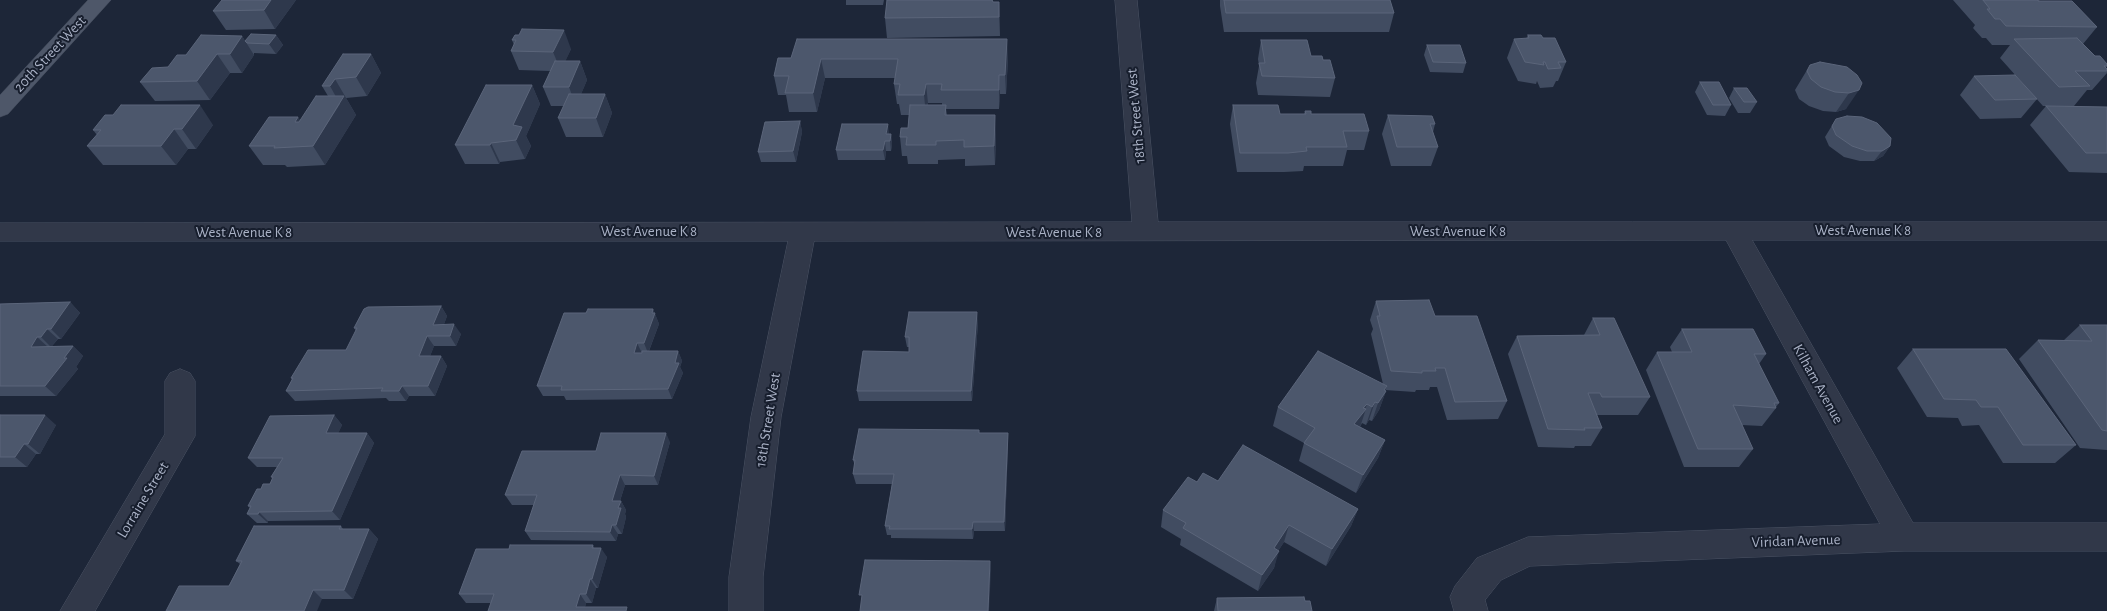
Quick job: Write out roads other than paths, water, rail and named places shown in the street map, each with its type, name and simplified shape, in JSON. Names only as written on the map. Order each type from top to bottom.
[{"type":"main road","name":"20th Street West","points":[[0,109],[100,0]]},
{"type":"street","name":"18th Street West","points":[[1126,0],[1146,232]]},
{"type":"street","name":"Kilham Avenue","points":[[1733,230],[1904,537]]},
{"type":"street","name":"18th Street West","points":[[746,611],[746,577],[766,417],[803,231]]},
{"type":"street","name":"West Avenue K 8","points":[[0,232],[2107,231]]},
{"type":"street","name":"Lorraine Street","points":[[77,611],[180,436],[180,380]]},
{"type":"street","name":"Viridan Avenue","points":[[1470,611],[1467,597],[1489,568],[1528,552],[1904,537],[2107,537]]}]
